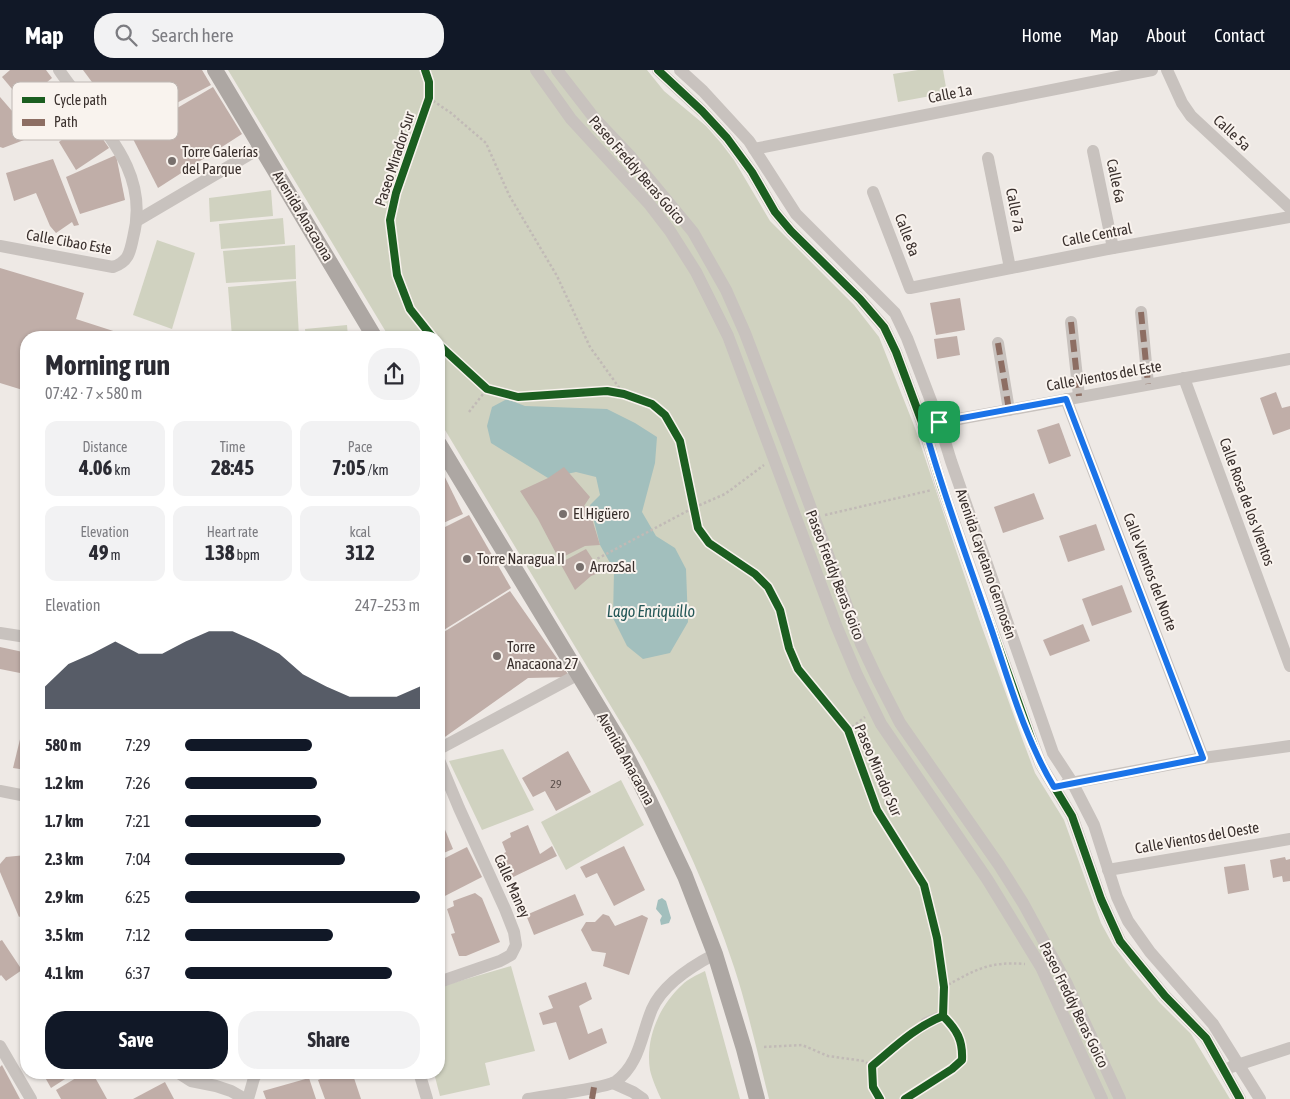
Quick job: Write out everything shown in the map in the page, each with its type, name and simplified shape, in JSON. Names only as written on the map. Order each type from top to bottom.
[{"type":"main road","name":"Avenida Anacaona","points":[[215,70],[371,331]]},
{"type":"main road","name":"Avenida Anacaona","points":[[445,454],[617,738],[648,798],[685,876],[715,954],[757,1099]]},
{"type":"street","name":"Calle Cibao Este","points":[[59,70],[68,82]]},
{"type":"street","name":"Paseo Freddy Beras Goico","points":[[536,70],[571,119],[650,205],[670,231],[696,272],[728,336],[836,625],[877,716],[904,760],[987,878],[1041,967],[1102,1099]]},
{"type":"street","name":"Paseo Freddy Beras Goico","points":[[556,70],[595,119],[631,157],[693,232],[726,290],[745,334],[861,644],[900,723],[999,865],[1044,940],[1120,1099]]},
{"type":"street","name":"Avenida Cayetano Germosén","points":[[658,70],[702,111],[726,138],[752,172],[775,212],[791,231],[860,299],[884,327],[896,352],[924,425],[942,488],[1041,765],[1072,816],[1101,899],[1120,941],[1165,996],[1206,1038],[1240,1099]]},
{"type":"street","name":"Avenida Cayetano Germosén","points":[[680,70],[733,123],[754,149],[796,214],[895,313],[907,338],[939,422],[951,462],[1053,753],[1072,782],[1094,825],[1117,897],[1136,933],[1164,969],[1213,1024],[1260,1099]]},
{"type":"street","name":"Calle 1a","points":[[754,149],[1152,70]]},
{"type":"street","name":"Calle 5a","points":[[1167,70],[1182,103],[1191,116],[1290,208]]},
{"type":"street","name":"Calle Cibao Este","points":[[0,246],[113,267],[122,264],[129,256],[138,220],[136,197],[130,173],[120,150],[113,140]]},
{"type":"street","points":[[138,220],[262,147]]},
{"type":"street","name":"Calle 6a","points":[[1093,151],[1113,248]]},
{"type":"street","name":"Calle 7a","points":[[988,158],[1010,268]]},
{"type":"street","name":"Calle 8a","points":[[873,192],[910,288]]},
{"type":"street","name":"Calle Central","points":[[910,288],[1113,248],[1290,217]]},
{"type":"street","points":[[1141,312],[1148,384]]},
{"type":"street","name":"Calle Vientos del Norte","points":[[1071,322],[1072,398],[1203,758]]},
{"type":"street","points":[[998,342],[1009,410]]},
{"type":"street","name":"Calle Vientos del Este","points":[[924,425],[1290,359]]},
{"type":"street","name":"Calle Rosa de los Vientos","points":[[1184,378],[1290,666]]},
{"type":"street","points":[[0,633],[20,636]]},
{"type":"street","points":[[445,746],[578,675]]},
{"type":"street","points":[[1054,787],[1203,758],[1290,746]]},
{"type":"street","name":"Calle Maney","points":[[445,774],[505,909],[514,932],[516,945],[511,955],[500,961],[445,980]]},
{"type":"street","points":[[0,790],[20,795]]},
{"type":"street","name":"Calle Vientos del Oeste","points":[[1108,870],[1290,839]]},
{"type":"street","points":[[528,1099],[593,1093],[612,1083],[626,1072],[637,1056],[653,1006],[683,973],[715,954]]},
{"type":"street","points":[[1060,1010],[1075,1002]]},
{"type":"street","points":[[926,1023],[943,1016]]},
{"type":"street","points":[[0,1046],[31,1099]]},
{"type":"street","points":[[1224,1070],[1237,1063],[1290,1048]]},
{"type":"street","points":[[188,1079],[231,1091],[247,1099],[254,1079]]},
{"type":"street","points":[[421,1079],[426,1099]]},
{"type":"street","points":[[612,1083],[633,1092],[643,1099]]},
{"type":"path","points":[[429,98],[451,113],[486,143],[509,195],[557,276],[590,347],[624,394]]},
{"type":"path","points":[[469,412],[487,389]]},
{"type":"path","points":[[592,561],[652,528],[725,494],[765,464]]},
{"type":"path","points":[[814,518],[942,488]]},
{"type":"path","points":[[848,730],[867,716]]},
{"type":"path","points":[[944,987],[976,969],[1003,962],[1025,964]]},
{"type":"path","points":[[905,1099],[952,1069],[962,1060],[961,1040],[954,1026],[943,1016]]},
{"type":"path","points":[[880,1099],[872,1087],[872,1066],[911,1033],[926,1023]]},
{"type":"path","points":[[764,1048],[802,1045],[828,1056],[864,1061],[872,1066]]},
{"type":"green space","points":[[228,70],[647,70],[664,91],[706,126],[721,143],[734,160],[770,221],[854,305],[879,337],[915,428],[979,619],[1035,773],[1064,820],[1101,923],[1113,945],[1129,966],[1159,1002],[1191,1034],[1230,1099],[769,1099],[744,1000],[725,940],[704,886],[668,808],[642,758],[445,430],[445,331],[385,331]]},
{"type":"green space","points":[[918,70],[943,70],[947,93],[898,102],[893,74]]},
{"type":"green space","points":[[271,190],[273,216],[210,222],[209,198]]},
{"type":"green space","points":[[283,218],[285,244],[221,249],[219,224]]},
{"type":"green space","points":[[157,240],[195,253],[172,329],[133,315]]},
{"type":"green space","points":[[295,245],[296,279],[226,283],[223,251]]},
{"type":"green space","points":[[296,281],[299,331],[232,331],[228,287]]},
{"type":"green space","points":[[347,325],[348,331],[305,331],[305,329]]},
{"type":"green space","points":[[503,749],[534,810],[482,830],[449,761]]},
{"type":"green space","points":[[621,780],[644,825],[566,870],[541,822]]},
{"type":"green space","points":[[511,966],[535,1051],[485,1063],[490,1085],[440,1096],[436,1079],[445,1079],[445,985]]},
{"type":"green space","points":[[705,971],[740,1099],[661,1099],[650,1070],[649,1058],[652,1035],[660,1013],[674,993],[687,981]]},
{"type":"water","name":"Lago Enriquillo","points":[[507,399],[525,406],[607,409],[657,437],[655,463],[642,512],[656,536],[675,548],[686,569],[688,622],[670,653],[643,659],[627,646],[613,618],[614,570],[600,545],[590,505],[600,495],[596,477],[576,472],[548,478],[491,443],[487,426],[492,407]]},
{"type":"water","points":[[662,898],[666,901],[671,918],[669,923],[661,925],[660,920],[662,916],[656,909],[658,900]]},
{"type":"building","points":[[10,70],[46,70],[52,78],[47,82],[12,82],[12,89],[2,77]]},
{"type":"building","points":[[83,70],[202,70],[211,85],[178,102],[178,82],[92,82]]},
{"type":"building","name":"Torre Galerías del Parque","points":[[213,87],[242,134],[158,188],[134,140],[178,140],[178,107]]},
{"type":"building","points":[[0,97],[12,111],[12,140],[24,140],[3,148],[0,147]]},
{"type":"building","points":[[62,140],[103,140],[109,148],[76,170],[59,142]]},
{"type":"building","points":[[116,155],[125,200],[80,214],[66,177]]},
{"type":"building","points":[[53,159],[79,225],[74,226],[72,222],[56,233],[50,226],[36,193],[14,201],[6,173]]},
{"type":"building","points":[[0,268],[84,293],[76,319],[113,331],[20,331],[20,389],[0,383]]},
{"type":"building","points":[[960,298],[965,330],[936,335],[930,303]]},
{"type":"building","points":[[957,336],[960,355],[937,359],[934,339]]},
{"type":"building","points":[[1276,392],[1282,408],[1290,406],[1290,429],[1273,435],[1260,398]]},
{"type":"building","points":[[1059,423],[1071,456],[1049,464],[1037,430]]},
{"type":"building","name":"El Higüero","points":[[564,467],[590,497],[584,506],[589,509],[600,545],[585,546],[559,559],[538,519],[520,491],[548,478]]},
{"type":"building","points":[[445,477],[463,514],[445,522]]},
{"type":"building","points":[[1034,493],[1044,519],[1003,533],[994,507]]},
{"type":"building","name":"Torre Naragua II","points":[[469,515],[511,588],[445,629],[445,527]]},
{"type":"building","points":[[1096,524],[1105,550],[1068,562],[1059,536]]},
{"type":"building","name":"ArrozSal","points":[[586,549],[601,572],[591,576],[575,590],[560,563]]},
{"type":"building","points":[[1122,585],[1132,612],[1092,626],[1082,599]]},
{"type":"building","name":"Torre Anacaona 27","points":[[510,591],[570,677],[528,678],[445,737],[445,631]]},
{"type":"building","points":[[1083,624],[1090,641],[1050,656],[1043,640]]},
{"type":"building","points":[[0,647],[20,651],[20,673],[0,669]]},
{"type":"building","points":[[20,739],[20,769],[13,768]]},
{"type":"building","points":[[568,751],[591,792],[556,811],[545,791],[533,797],[522,778]]},
{"type":"building","points":[[528,825],[540,854],[552,846],[557,856],[507,880],[497,857],[506,852],[502,842],[511,837],[510,833]]},
{"type":"building","points":[[445,830],[453,849],[445,852]]},
{"type":"building","points":[[624,846],[645,890],[614,906],[597,873],[586,878],[580,867]]},
{"type":"building","points":[[467,847],[482,877],[445,896],[445,858]]},
{"type":"building","points":[[20,856],[19,917],[0,872],[0,864],[6,857]]},
{"type":"building","points":[[1285,857],[1286,860],[1290,859],[1290,881],[1283,882],[1282,876],[1273,878],[1270,860]]},
{"type":"building","points":[[1245,864],[1249,890],[1228,894],[1224,867]]},
{"type":"building","points":[[475,893],[482,898],[500,942],[466,956],[459,956],[451,934],[455,933],[447,909],[454,906],[453,901]]},
{"type":"building","points":[[575,894],[584,915],[534,935],[526,915]]},
{"type":"building","points":[[603,914],[609,916],[615,926],[642,915],[648,918],[629,975],[603,966],[606,953],[592,951],[581,930],[586,922],[595,922]]},
{"type":"building","points":[[2,940],[20,967],[20,971],[6,981],[0,976],[0,941]]},
{"type":"building","points":[[586,982],[592,999],[579,1006],[588,1034],[602,1028],[607,1043],[569,1060],[556,1022],[543,1025],[539,1013],[553,1008],[548,996]]},
{"type":"building","points":[[2,1065],[20,1099],[0,1099],[0,1067]]},
{"type":"building","points":[[46,1079],[65,1079],[51,1088]]},
{"type":"building","points":[[74,1079],[96,1079],[107,1099],[61,1099],[56,1090]]},
{"type":"building","points":[[309,1079],[316,1099],[266,1099],[263,1091]]},
{"type":"building","points":[[354,1079],[361,1099],[325,1099],[318,1080]]},
{"type":"building","points":[[165,1082],[174,1099],[133,1099]]},
{"type":"marked path","points":[[1141,312],[1148,384]]},
{"type":"marked path","points":[[1071,322],[1079,396]]},
{"type":"marked path","points":[[998,343],[1009,410]]},
{"type":"marked path","points":[[592,1099],[594,1087]]},
{"type":"cycle path","name":"Paseo Mirador Sur","points":[[425,70],[429,82],[429,98],[396,193],[390,220],[397,275],[410,309],[427,331]]},
{"type":"cycle path","points":[[658,70],[702,111],[727,138],[752,172],[775,212],[791,231],[860,299],[884,327],[896,352],[923,425],[942,488],[1041,765],[1072,816],[1101,899],[1120,941],[1165,996],[1206,1038],[1240,1099]]},
{"type":"cycle path","name":"Paseo Mirador Sur","points":[[445,350],[487,389],[518,397],[607,391],[624,394],[652,404],[665,415],[680,441],[698,528],[709,543],[755,574],[768,587],[780,610],[789,648],[798,669],[848,730],[877,810],[924,885],[937,938],[944,987],[943,1016],[958,1036],[962,1060],[952,1069],[905,1099]]},
{"type":"cycle path","points":[[880,1099],[873,1087],[872,1066],[914,1032],[943,1016]]},
{"type":"place","name":"Torre Galerías del Parque","points":[[172,161]]},
{"type":"place","name":"El Higüero","points":[[563,514]]},
{"type":"place","name":"Torre Naragua II","points":[[467,559]]},
{"type":"place","name":"ArrozSal","points":[[580,567]]},
{"type":"place","name":"Torre Anacaona 27","points":[[497,656]]},
{"type":"route","points":[[1066,399],[1203,758],[1054,787],[1041,765],[942,488],[924,425],[939,422],[1066,399]]}]
